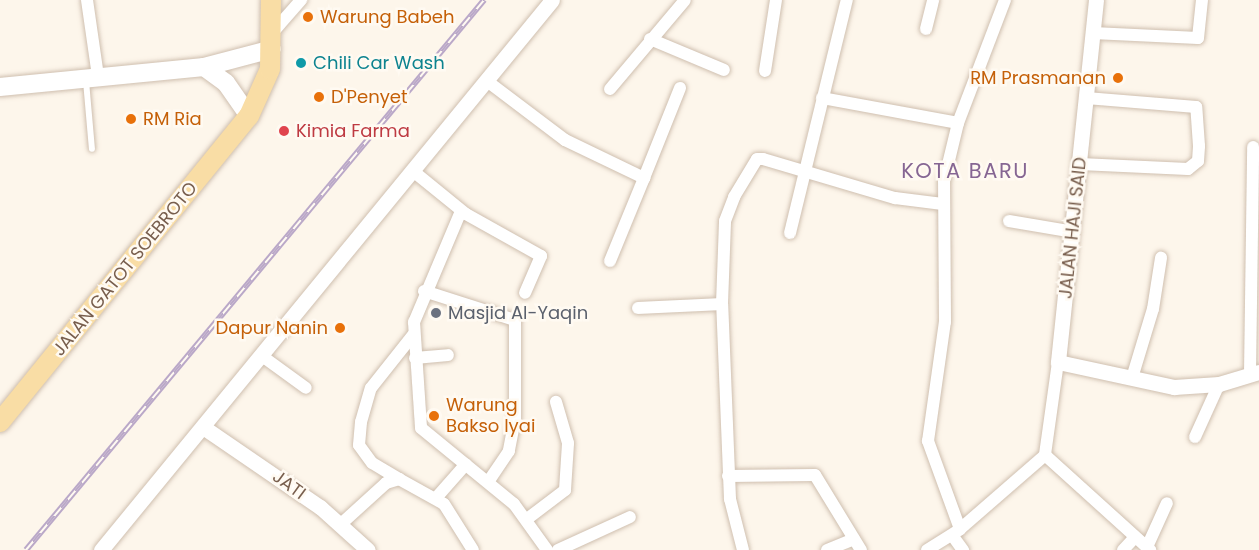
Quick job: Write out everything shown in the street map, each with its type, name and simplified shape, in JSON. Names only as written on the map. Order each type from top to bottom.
[{"type":"main road","name":"JALAN GATOT SOEBROTO","points":[[0,422],[249,116],[265,87],[272,40],[271,0]]},
{"type":"main road","points":[[0,87],[92,76],[204,67],[272,40]]},
{"type":"main road","points":[[204,67],[231,88],[249,116]]},
{"type":"street","points":[[87,0],[92,76]]},
{"type":"street","points":[[272,40],[301,0]]},
{"type":"street","points":[[101,550],[552,0]]},
{"type":"street","points":[[610,89],[685,0]]},
{"type":"street","points":[[765,71],[776,0]]},
{"type":"street","points":[[790,233],[847,0]]},
{"type":"street","points":[[926,29],[933,0]]},
{"type":"street","points":[[963,550],[927,441],[945,322],[943,204],[958,123],[1005,0]]},
{"type":"street","name":"JALAN HAJI SAID","points":[[1045,455],[1074,232],[1096,0]]},
{"type":"street","points":[[1093,33],[1198,38],[1202,0]]},
{"type":"street","points":[[650,39],[724,70]]},
{"type":"street","points":[[487,81],[570,143],[644,178]]},
{"type":"street","points":[[610,261],[680,88]]},
{"type":"street","points":[[822,98],[958,123]]},
{"type":"street","points":[[1080,164],[1188,169],[1198,161],[1196,107],[1086,98]]},
{"type":"street","points":[[1058,362],[1174,387],[1218,384],[1255,373],[1253,147]]},
{"type":"street","points":[[743,550],[728,476],[722,304],[725,221],[757,159],[805,169],[895,198],[943,204]]},
{"type":"street","points":[[413,171],[461,211],[541,256],[525,293]]},
{"type":"street","points":[[461,211],[424,291],[413,335],[421,428],[488,482],[527,519],[547,550]]},
{"type":"street","points":[[1009,220],[1074,232]]},
{"type":"street","points":[[1132,378],[1153,309],[1161,258]]},
{"type":"street","points":[[424,291],[514,320],[515,419],[509,451],[488,482]]},
{"type":"street","points":[[638,308],[722,304]]},
{"type":"street","points":[[413,335],[371,387],[361,422],[359,445],[372,463],[436,498],[473,550]]},
{"type":"street","points":[[415,358],[448,355]]},
{"type":"street","points":[[262,356],[306,388]]},
{"type":"street","points":[[1195,436],[1218,384]]},
{"type":"street","points":[[527,519],[565,489],[566,429],[556,402]]},
{"type":"street","name":"JATI","points":[[203,427],[341,524],[368,550]]},
{"type":"street","points":[[927,550],[956,532],[1045,455],[1134,538],[1149,549],[1167,503]]},
{"type":"street","points":[[436,498],[466,464]]},
{"type":"street","points":[[728,476],[815,475],[858,545],[827,550]]},
{"type":"street","points":[[341,524],[386,483],[399,479]]},
{"type":"street","points":[[558,550],[630,517]]},
{"type":"street","points":[[1123,550],[1134,538]]},
{"type":"lane","points":[[92,76],[92,149]]},
{"type":"railway","points":[[26,550],[484,0]]},
{"type":"place","name":"Warung Babeh","points":[[308,17]]},
{"type":"place","name":"Chili Car Wash","points":[[301,63]]},
{"type":"place","name":"RM Prasmanan","points":[[1118,78]]},
{"type":"place","name":"D'Penyet","points":[[319,97]]},
{"type":"place","name":"RM Ria","points":[[131,119]]},
{"type":"place","name":"Kimia Farma","points":[[284,131]]},
{"type":"place","name":"Masjid Al-Yaqin","points":[[436,313]]},
{"type":"place","name":"Dapur Nanin","points":[[340,328]]},
{"type":"place","name":"Warung Bakso Iyai","points":[[434,416]]},
{"type":"district","name":"KOTA BARU","points":[[965,171]]}]
